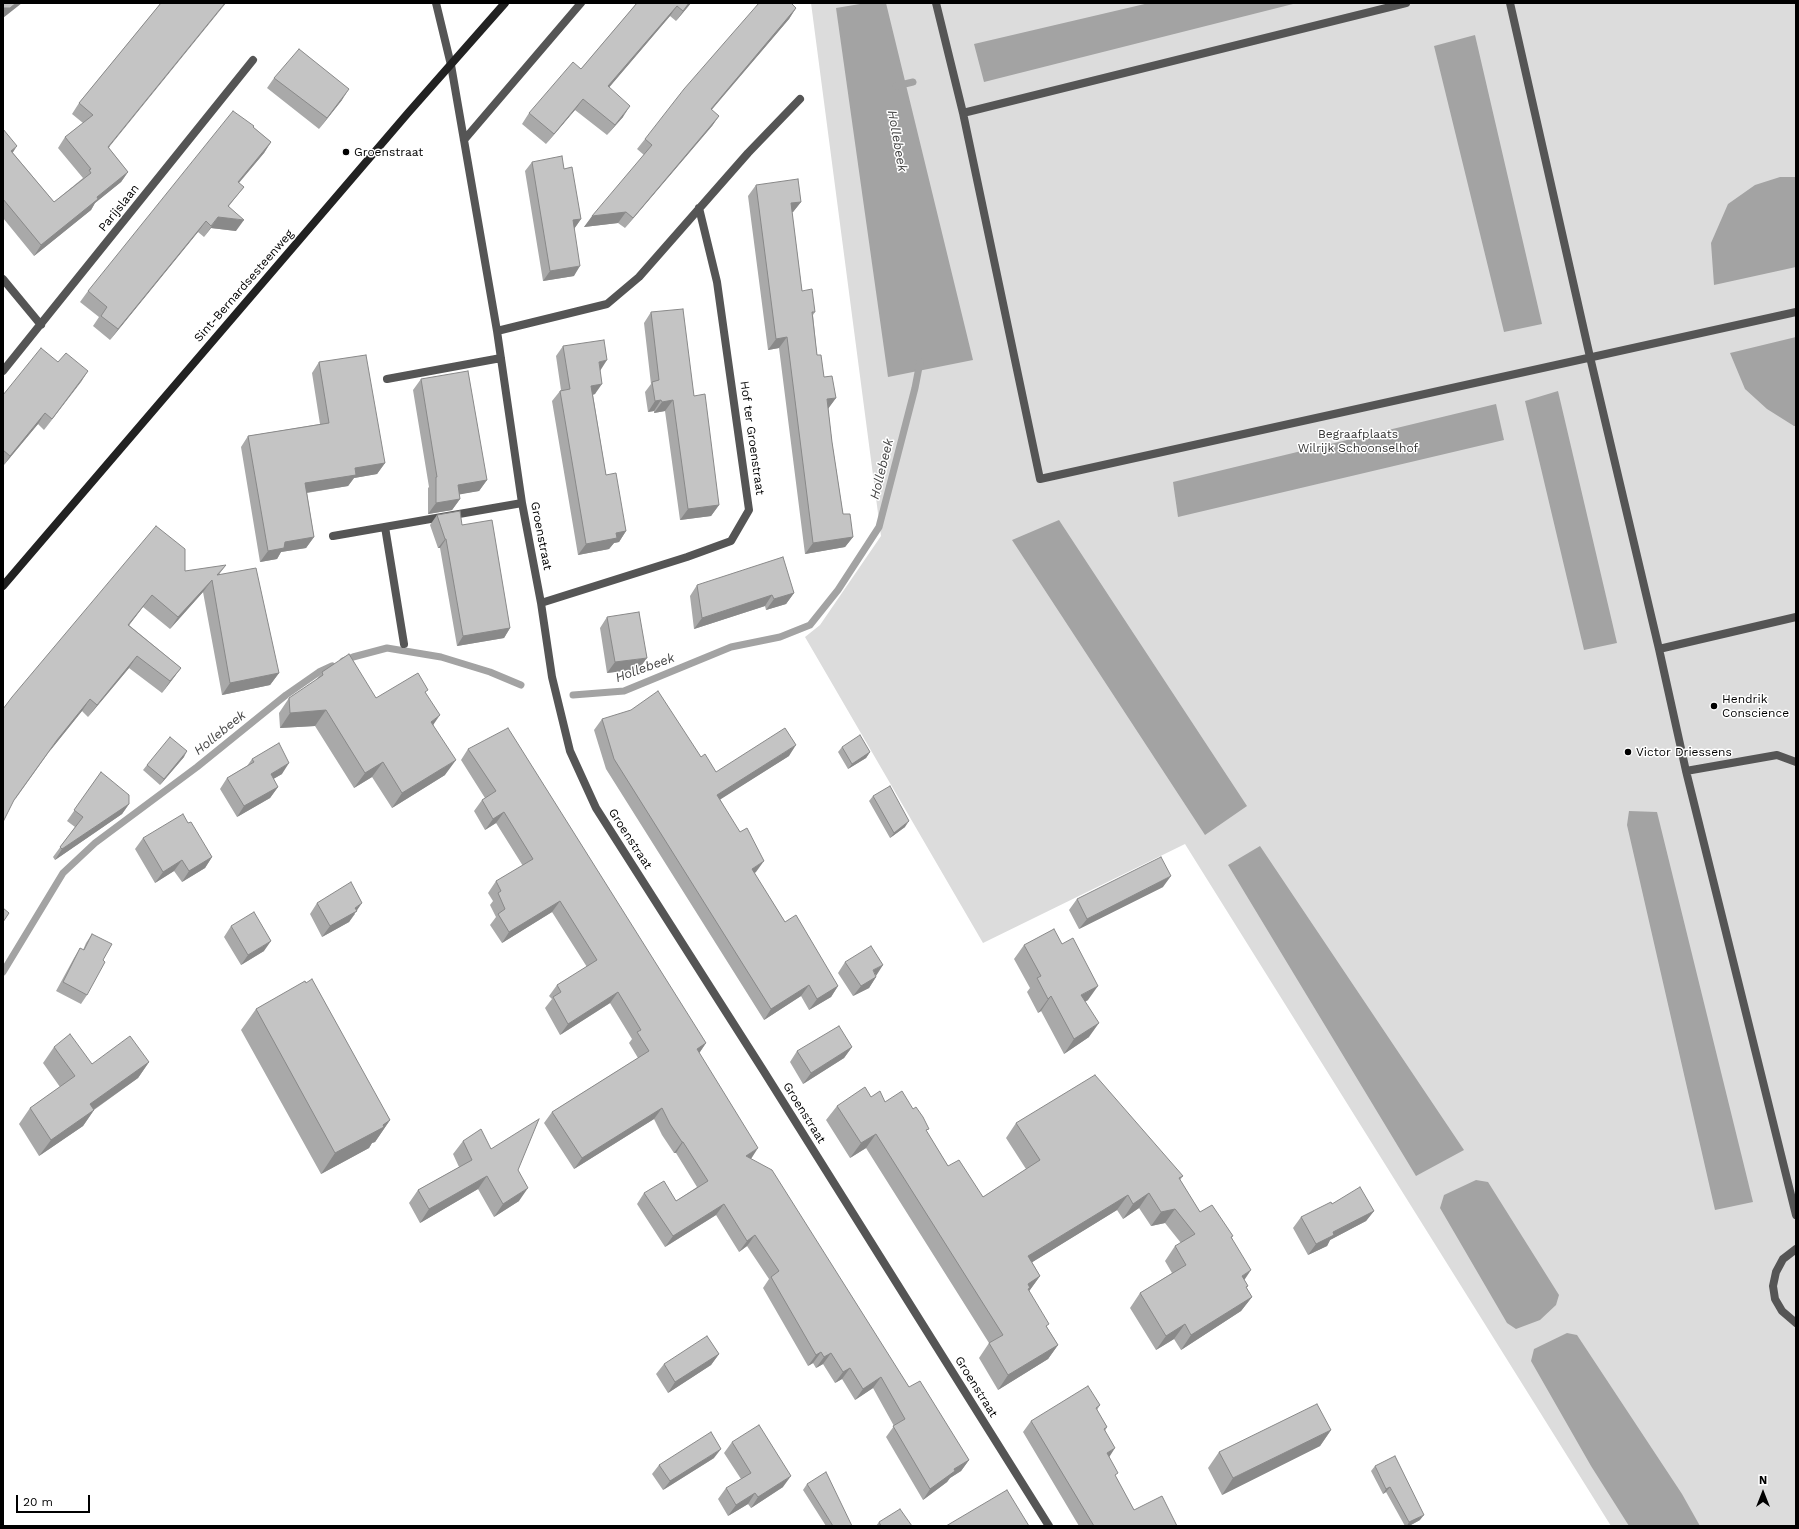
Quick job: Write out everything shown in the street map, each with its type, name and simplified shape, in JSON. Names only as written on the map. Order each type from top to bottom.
[{"type":"main road","name":"Sint-Bernardsesteenweg","points":[[3,586],[504,3]]},
{"type":"street","name":"Groenstraat","points":[[436,3],[451,65],[464,140],[501,358],[522,503],[541,603],[552,677],[570,751],[596,808],[763,1070],[1049,1526]]},
{"type":"street","points":[[464,140],[581,3]]},
{"type":"street","points":[[936,3],[963,113],[1040,479],[1796,312]]},
{"type":"street","points":[[963,113],[1406,3]]},
{"type":"street","points":[[1510,3],[1686,771],[1796,1215]]},
{"type":"street","name":"Parijslaan","points":[[3,371],[253,60]]},
{"type":"street","points":[[496,331],[607,304],[639,277],[699,208],[800,99]]},
{"type":"street","name":"Hof ter Groenstraat","points":[[541,603],[687,557],[731,541],[749,510],[717,282],[699,208]]},
{"type":"street","points":[[3,279],[41,325]]},
{"type":"street","points":[[387,379],[501,358]]},
{"type":"street","points":[[333,536],[522,503]]},
{"type":"street","points":[[385,527],[404,644]]},
{"type":"street","points":[[1659,649],[1796,617]]},
{"type":"street","points":[[1686,771],[1777,755],[1796,762]]},
{"type":"street","points":[[1796,1249],[1783,1259],[1776,1272],[1773,1286],[1775,1299],[1782,1311],[1796,1323]]},
{"type":"green space","name":"Begraafplaats Wilrijk Schoonselhof","points":[[811,3],[1796,3],[1796,1526],[1611,1526],[1185,844],[983,943],[805,637],[820,625],[881,536]]},
{"type":"water","points":[[866,3],[886,3],[973,360],[888,377],[836,8]]},
{"type":"water","points":[[1149,3],[1297,3],[984,82],[974,44]]},
{"type":"water","points":[[1475,35],[1542,324],[1504,332],[1434,46]]},
{"type":"water","points":[[1780,177],[1796,177],[1796,267],[1714,285],[1711,243],[1728,204],[1755,185]]},
{"type":"water","points":[[1796,337],[1796,426],[1794,426],[1767,409],[1745,389],[1730,353]]},
{"type":"water","points":[[1558,391],[1617,643],[1584,650],[1525,401]]},
{"type":"water","points":[[1496,404],[1504,440],[1178,517],[1173,482]]},
{"type":"water","points":[[1059,520],[1247,806],[1205,835],[1012,540]]},
{"type":"water","points":[[1629,811],[1657,812],[1753,1202],[1715,1210],[1627,825]]},
{"type":"water","points":[[1260,846],[1464,1150],[1416,1176],[1228,865]]},
{"type":"water","points":[[1476,1180],[1488,1182],[1559,1295],[1556,1305],[1540,1320],[1516,1329],[1507,1323],[1440,1208],[1444,1195]]},
{"type":"water","points":[[1567,1333],[1577,1335],[1682,1494],[1700,1526],[1629,1526],[1591,1466],[1531,1361],[1534,1349]]},
{"type":"building","points":[[3,3],[16,3],[10,8],[3,8]]},
{"type":"building","points":[[161,3],[225,3],[108,147],[128,172],[97,197],[98,199],[41,245],[3,199],[3,129],[17,146],[11,151],[54,202],[91,173],[89,170],[91,169],[65,137],[93,115],[79,103]]},
{"type":"building","points":[[637,3],[689,3],[683,11],[677,6],[608,86],[630,106],[615,125],[583,99],[554,134],[529,113],[573,62],[581,69]]},
{"type":"building","points":[[759,3],[791,3],[796,8],[711,109],[719,116],[633,218],[626,212],[592,216],[652,145],[645,139],[684,89]]},
{"type":"building","points":[[299,49],[349,89],[327,118],[274,78]]},
{"type":"building","points":[[233,111],[254,126],[253,127],[271,142],[238,182],[244,187],[228,206],[244,220],[218,217],[211,226],[206,221],[118,329],[101,316],[107,307],[88,291]]},
{"type":"building","points":[[562,156],[564,169],[572,167],[581,219],[573,220],[580,266],[550,271],[532,162]]},
{"type":"building","points":[[798,179],[801,202],[791,203],[802,291],[812,289],[815,312],[812,312],[817,355],[821,355],[824,377],[832,376],[836,398],[827,399],[832,442],[843,514],[850,514],[853,537],[813,543],[787,337],[776,339],[756,185]]},
{"type":"building","points":[[683,309],[694,396],[705,394],[719,505],[688,509],[673,400],[662,402],[661,400],[655,401],[652,382],[659,380],[651,312]]},
{"type":"building","points":[[604,340],[607,360],[599,362],[602,384],[591,386],[606,475],[616,473],[626,531],[616,533],[617,538],[586,544],[560,391],[570,389],[563,346]]},
{"type":"building","points":[[41,348],[58,362],[66,353],[88,371],[52,419],[45,413],[10,456],[3,450],[3,395]]},
{"type":"building","points":[[366,355],[385,463],[355,468],[356,475],[305,483],[314,537],[285,542],[284,548],[268,551],[248,436],[329,423],[319,362]]},
{"type":"building","points":[[468,371],[487,480],[458,485],[460,499],[436,503],[437,477],[421,379]]},
{"type":"building","points":[[460,511],[462,525],[492,520],[510,628],[463,636],[446,539],[437,515]]},
{"type":"building","points":[[156,526],[185,549],[185,571],[226,565],[217,575],[256,568],[279,673],[230,683],[212,580],[178,617],[152,595],[128,625],[181,668],[170,681],[137,656],[97,705],[90,699],[57,740],[14,800],[3,822],[3,709]]},
{"type":"building","points":[[783,557],[794,593],[774,599],[772,595],[702,618],[697,585]]},
{"type":"building","points":[[639,612],[647,658],[615,662],[607,617]]},
{"type":"building","points":[[349,654],[376,698],[418,673],[428,690],[425,692],[440,715],[431,722],[456,760],[402,793],[383,762],[365,773],[326,710],[290,713],[289,698],[323,675],[322,672]]},
{"type":"building","points":[[658,691],[701,757],[705,754],[716,772],[785,728],[796,745],[717,795],[740,832],[747,828],[764,861],[752,869],[785,922],[796,915],[838,986],[817,999],[809,985],[771,1009],[614,759],[602,719],[631,710]]},
{"type":"building","points":[[508,728],[706,1043],[697,1049],[758,1148],[746,1156],[772,1170],[909,1387],[920,1381],[969,1460],[954,1469],[955,1471],[930,1489],[893,1426],[905,1419],[881,1377],[863,1389],[850,1368],[843,1372],[831,1353],[824,1357],[821,1352],[816,1355],[771,1277],[779,1271],[755,1235],[747,1241],[724,1204],[673,1236],[644,1193],[664,1181],[676,1201],[708,1181],[670,1124],[662,1108],[582,1158],[552,1112],[649,1051],[637,1032],[641,1030],[618,992],[568,1024],[553,997],[561,992],[557,985],[597,960],[560,901],[509,932],[498,914],[505,909],[498,893],[501,891],[496,881],[533,859],[504,812],[493,819],[482,800],[496,791],[468,749]]},
{"type":"building","points":[[860,735],[870,752],[852,764],[842,747]]},
{"type":"building","points":[[170,737],[187,751],[164,779],[147,765]]},
{"type":"building","points":[[279,743],[289,763],[271,774],[278,787],[244,806],[227,778],[254,762],[252,759]]},
{"type":"building","points":[[101,772],[129,795],[129,804],[62,849],[60,847],[83,817],[74,810]]},
{"type":"building","points":[[890,786],[909,821],[894,833],[873,796]]},
{"type":"building","points":[[183,814],[188,823],[191,822],[212,857],[189,871],[182,860],[163,872],[143,838]]},
{"type":"building","points":[[1161,857],[1171,876],[1087,919],[1077,899]]},
{"type":"building","points":[[351,882],[362,903],[355,908],[357,911],[330,926],[317,903]]},
{"type":"building","points":[[3,908],[9,913],[3,922]]},
{"type":"building","points":[[254,912],[271,941],[248,955],[231,926]]},
{"type":"building","points":[[1054,929],[1062,944],[1073,938],[1098,986],[1081,995],[1099,1023],[1074,1039],[1051,996],[1048,999],[1037,978],[1041,976],[1024,945]]},
{"type":"building","points":[[92,934],[112,944],[103,960],[105,962],[87,995],[63,982],[80,948],[84,950]]},
{"type":"building","points":[[871,946],[883,965],[873,970],[876,977],[861,986],[845,962]]},
{"type":"building","points":[[312,979],[390,1120],[383,1125],[384,1127],[335,1153],[256,1009],[305,981],[306,983]]},
{"type":"building","points":[[839,1026],[852,1047],[811,1073],[797,1051]]},
{"type":"building","points":[[70,1034],[92,1064],[130,1036],[149,1062],[90,1104],[94,1110],[51,1140],[30,1108],[75,1076],[54,1047]]},
{"type":"building","points":[[1095,1075],[1183,1176],[1179,1178],[1200,1212],[1212,1205],[1233,1236],[1231,1237],[1251,1270],[1242,1276],[1252,1297],[1191,1335],[1185,1324],[1166,1336],[1140,1293],[1186,1265],[1175,1246],[1195,1234],[1175,1209],[1161,1212],[1149,1193],[1133,1204],[1128,1195],[1028,1256],[1040,1276],[1028,1284],[1030,1288],[1028,1289],[1049,1324],[1046,1326],[1058,1345],[1008,1375],[989,1343],[1003,1335],[876,1134],[861,1143],[837,1106],[865,1087],[871,1097],[880,1091],[885,1102],[902,1091],[913,1109],[916,1107],[923,1117],[929,1129],[926,1130],[948,1166],[959,1160],[983,1197],[1040,1160],[1016,1123]]},
{"type":"building","points":[[539,1119],[518,1170],[528,1188],[503,1204],[487,1176],[429,1209],[418,1190],[472,1160],[463,1141],[481,1129],[491,1149]]},
{"type":"building","points":[[1360,1187],[1374,1211],[1333,1232],[1334,1235],[1316,1244],[1301,1217],[1331,1202],[1332,1204]]},
{"type":"building","points":[[707,1336],[719,1354],[675,1382],[664,1364]]},
{"type":"building","points":[[1088,1386],[1100,1405],[1096,1408],[1107,1427],[1104,1429],[1115,1448],[1107,1453],[1118,1473],[1115,1475],[1134,1510],[1162,1496],[1177,1526],[1094,1526],[1031,1421]]},
{"type":"building","points":[[1317,1404],[1331,1430],[1233,1478],[1219,1452]]},
{"type":"building","points":[[759,1425],[791,1476],[758,1497],[755,1493],[736,1505],[726,1488],[751,1473],[732,1442]]},
{"type":"building","points":[[711,1432],[721,1449],[670,1481],[659,1465]]},
{"type":"building","points":[[1395,1456],[1424,1515],[1409,1522],[1390,1487],[1386,1489],[1375,1466]]},
{"type":"building","points":[[826,1472],[852,1526],[833,1526],[807,1484]]},
{"type":"building","points":[[1007,1490],[1029,1526],[946,1526]]},
{"type":"building","points":[[900,1509],[912,1526],[881,1526],[879,1522]]},
{"type":"waterway","name":"Hollebeek","points":[[896,86],[913,82]]},
{"type":"waterway","name":"Hollebeek","points":[[573,695],[624,691],[731,647],[780,637],[810,625],[838,590],[879,527],[915,388],[920,362]]},
{"type":"waterway","name":"Hollebeek","points":[[343,661],[387,648],[441,657],[490,672],[521,685]]},
{"type":"waterway","name":"Hollebeek","points":[[3,972],[63,873],[95,843],[197,767],[286,695],[319,672],[332,666]]},
{"type":"place","name":"Groenstraat","points":[[346,152]]},
{"type":"place","name":"Hendrik Conscience","points":[[1714,706]]},
{"type":"place","name":"Victor Driessens","points":[[1628,752]]}]
